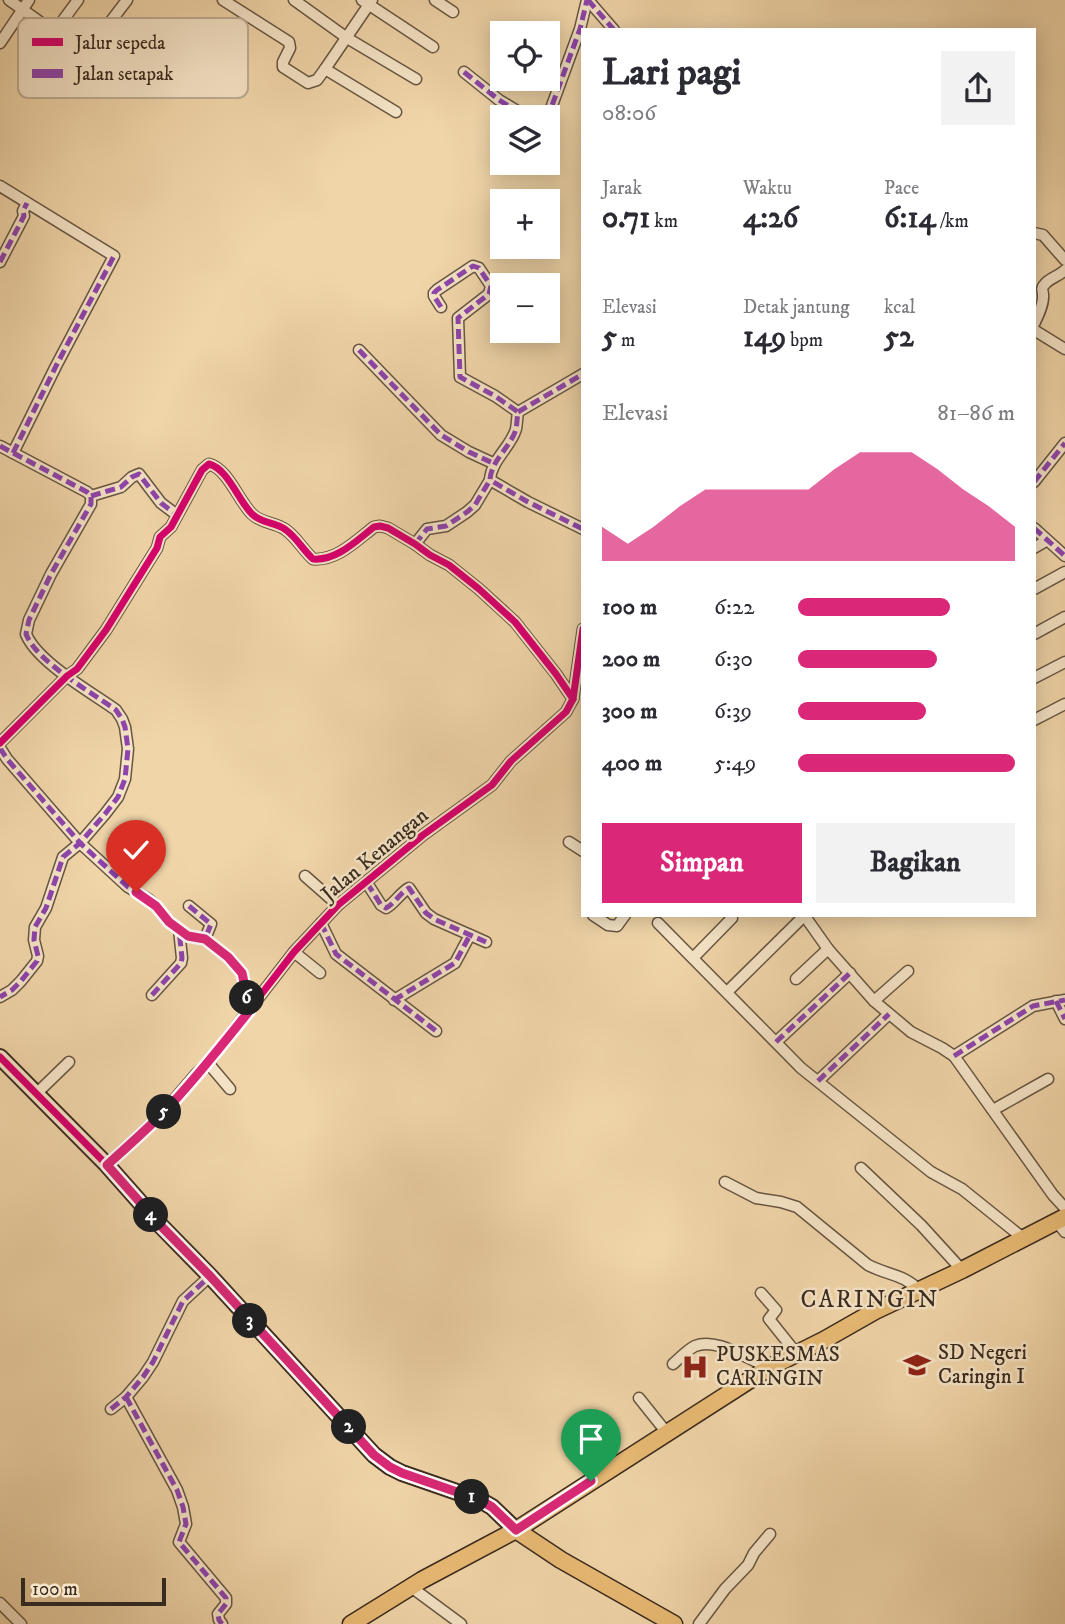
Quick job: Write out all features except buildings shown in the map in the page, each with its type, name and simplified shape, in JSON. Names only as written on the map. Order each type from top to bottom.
[{"type":"main road","points":[[351,1624],[411,1587],[516,1530],[770,1367],[875,1311],[1063,1220]]},
{"type":"main road","points":[[516,1530],[561,1560],[674,1624]]},
{"type":"street","points":[[9,0],[34,18]]},
{"type":"street","points":[[0,43],[29,0]]},
{"type":"street","points":[[64,18],[78,0]]},
{"type":"street","points":[[113,18],[127,0]]},
{"type":"street","points":[[224,0],[289,42],[290,47],[283,62],[284,68],[308,83],[317,80],[325,69],[347,38],[367,1],[433,47]]},
{"type":"street","points":[[295,0],[347,38],[416,79]]},
{"type":"street","points":[[435,0],[453,12]]},
{"type":"street","points":[[587,0],[612,28]]},
{"type":"street","points":[[552,105],[576,41],[587,0]]},
{"type":"street","points":[[325,69],[396,112]]},
{"type":"street","points":[[464,72],[507,105]]},
{"type":"street","points":[[0,186],[114,256],[13,453]]},
{"type":"street","points":[[0,262],[24,216],[27,203]]},
{"type":"street","points":[[1036,233],[1044,235],[1065,260]]},
{"type":"street","points":[[441,306],[434,296],[437,290],[473,266],[479,268],[491,286],[489,294],[458,318],[461,366],[459,375],[518,412]]},
{"type":"street","points":[[1036,320],[1043,304],[1044,285],[1065,270]]},
{"type":"street","points":[[1036,331],[1065,349]]},
{"type":"street","points":[[359,350],[441,435],[495,464]]},
{"type":"street","points":[[518,412],[581,375]]},
{"type":"street","points":[[415,544],[427,529],[446,526],[475,505],[490,480],[495,464],[516,432],[518,412]]},
{"type":"street","points":[[1036,479],[1065,443]]},
{"type":"street","points":[[0,446],[91,496],[91,504],[51,574],[26,630],[27,638],[35,649],[67,676],[116,710],[125,727],[128,749],[125,779],[118,797],[80,843],[63,857],[46,908],[35,927],[37,961],[12,990],[0,996]]},
{"type":"street","points":[[0,743],[77,669],[106,630],[157,548],[160,537],[170,527],[202,470],[209,464],[218,467],[251,513],[265,522],[285,529],[313,559],[322,559],[342,552],[374,527],[380,526],[388,528],[449,565],[515,622],[573,699]]},
{"type":"street","points":[[91,496],[121,487],[139,474],[162,503],[177,515]]},
{"type":"street","points":[[490,480],[581,528]]},
{"type":"street","points":[[1036,530],[1065,556]]},
{"type":"street","points":[[1036,547],[1046,541]]},
{"type":"street","points":[[1036,588],[1065,572]]},
{"type":"street","points":[[1036,633],[1065,617]]},
{"type":"street","points":[[573,699],[581,643]]},
{"type":"street","points":[[1036,677],[1065,662]]},
{"type":"street","name":"Jalan Kenangan","points":[[107,1165],[160,1116],[208,1063],[294,952],[338,905],[423,835],[492,785],[511,761],[566,712],[573,699]]},
{"type":"street","points":[[1036,719],[1065,704]]},
{"type":"street","points":[[0,749],[80,843],[128,887],[156,906],[179,930],[188,936],[205,939],[228,957],[242,973],[250,1010]]},
{"type":"street","points":[[569,842],[581,849]]},
{"type":"street","points":[[305,876],[338,905]]},
{"type":"street","points":[[366,883],[386,908],[409,888],[426,913],[434,919],[486,942]]},
{"type":"street","points":[[189,906],[210,922],[211,927],[205,939]]},
{"type":"street","points":[[596,917],[617,926],[624,917]]},
{"type":"street","points":[[727,992],[803,917]]},
{"type":"street","points":[[806,917],[828,948],[874,1001],[911,1032],[954,1056],[1053,1195],[1063,1220]]},
{"type":"street","points":[[693,958],[732,918]]},
{"type":"street","points":[[321,923],[336,954],[436,1031]]},
{"type":"street","points":[[658,923],[802,1068],[931,1172],[962,1189],[1023,1238]]},
{"type":"street","points":[[152,995],[181,964],[179,930]]},
{"type":"street","points":[[394,1000],[455,963],[470,935]]},
{"type":"street","points":[[796,979],[828,948]]},
{"type":"street","points":[[294,952],[320,973]]},
{"type":"street","points":[[874,1001],[908,971]]},
{"type":"street","points":[[776,1042],[850,973]]},
{"type":"street","points":[[954,1056],[1033,1006],[1060,1000],[1065,1019]]},
{"type":"street","points":[[818,1081],[889,1014]]},
{"type":"street","points":[[0,1057],[107,1165],[382,1461],[402,1473],[480,1500],[492,1507],[516,1530]]},
{"type":"street","points":[[36,1094],[69,1062]]},
{"type":"street","points":[[208,1063],[230,1089]]},
{"type":"street","points":[[993,1110],[1048,1079]]},
{"type":"street","points":[[861,1168],[962,1270]]},
{"type":"street","points":[[725,1182],[756,1198],[797,1207],[868,1265],[908,1280],[919,1291]]},
{"type":"street","points":[[111,1409],[127,1397],[153,1362],[183,1301],[210,1276]]},
{"type":"street","points":[[761,1293],[776,1310],[769,1319],[797,1354]]},
{"type":"street","points":[[673,1364],[693,1347],[706,1345],[738,1352],[770,1367]]},
{"type":"street","points":[[127,1397],[177,1490],[186,1524],[179,1542],[226,1598],[226,1604],[218,1614],[222,1624]]},
{"type":"street","points":[[639,1398],[667,1433]]},
{"type":"street","points":[[699,1624],[771,1534]]},
{"type":"street","points":[[411,1587],[461,1624]]},
{"type":"street","points":[[0,1603],[21,1624]]},
{"type":"marked path","points":[[552,105],[580,29],[587,0]]},
{"type":"marked path","points":[[588,0],[612,28]]},
{"type":"marked path","points":[[464,72],[507,105]]},
{"type":"marked path","points":[[0,262],[24,216],[27,203]]},
{"type":"marked path","points":[[13,453],[114,256]]},
{"type":"marked path","points":[[441,307],[434,293],[473,266],[479,268],[491,286],[489,294],[458,318],[460,377],[518,412],[516,429],[494,466],[490,480],[581,528]]},
{"type":"marked path","points":[[359,350],[441,435],[495,464]]},
{"type":"marked path","points":[[518,412],[581,375]]},
{"type":"marked path","points":[[1036,479],[1065,443]]},
{"type":"marked path","points":[[0,446],[91,496],[91,504],[51,574],[29,620],[26,634],[32,645],[53,666],[116,710],[125,727],[128,749],[125,779],[118,797],[80,843],[63,857],[46,908],[35,927],[37,961],[12,990],[0,997]]},
{"type":"marked path","points":[[91,496],[121,487],[139,474],[161,503],[177,515]]},
{"type":"marked path","points":[[415,544],[427,529],[446,526],[467,512],[475,505],[490,480]]},
{"type":"marked path","points":[[1036,530],[1065,556]]},
{"type":"marked path","points":[[0,748],[80,843],[128,887],[156,906],[169,922],[188,936],[205,939],[228,957],[242,973],[250,1010]]},
{"type":"marked path","points":[[367,883],[381,905],[386,908],[409,888],[426,913],[434,919],[486,942]]},
{"type":"marked path","points":[[189,906],[211,924],[205,939]]},
{"type":"marked path","points":[[321,923],[336,954],[436,1031]]},
{"type":"marked path","points":[[152,995],[181,963],[179,930]]},
{"type":"marked path","points":[[394,1000],[455,963],[470,935]]},
{"type":"marked path","points":[[776,1042],[850,973]]},
{"type":"marked path","points":[[954,1056],[1033,1006],[1065,1000]]},
{"type":"marked path","points":[[1056,1001],[1065,1019]]},
{"type":"marked path","points":[[818,1081],[889,1014]]},
{"type":"marked path","points":[[111,1409],[126,1397],[143,1377],[183,1301],[210,1276]]},
{"type":"marked path","points":[[126,1397],[177,1490],[186,1524],[179,1542],[226,1598],[226,1604],[218,1614],[222,1624]]},
{"type":"cycle path","points":[[0,743],[77,669],[106,630],[157,548],[160,537],[171,527],[202,470],[209,464],[222,472],[252,514],[286,530],[313,559],[330,557],[374,527],[380,526],[388,528],[449,565],[515,622],[573,699]]},
{"type":"cycle path","points":[[107,1165],[160,1116],[208,1063],[294,952],[338,905],[423,835],[492,785],[511,761],[566,712],[573,699],[581,643]]},
{"type":"cycle path","points":[[0,1057],[107,1165],[374,1455],[402,1473],[480,1500],[492,1507],[516,1530]]},
{"type":"place","name":"SD Negeri Caringin I","points":[[917,1365]]},
{"type":"place","name":"PUSKESMAS CARINGIN","points":[[695,1367]]},
{"type":"district","name":"CARINGIN","points":[[870,1300]]},
{"type":"route","points":[[136,892],[148,899],[169,922],[188,936],[205,939],[228,957],[242,973],[250,1010],[172,1103],[107,1165],[374,1455],[390,1467],[480,1500],[492,1507],[516,1530],[591,1481]]}]
